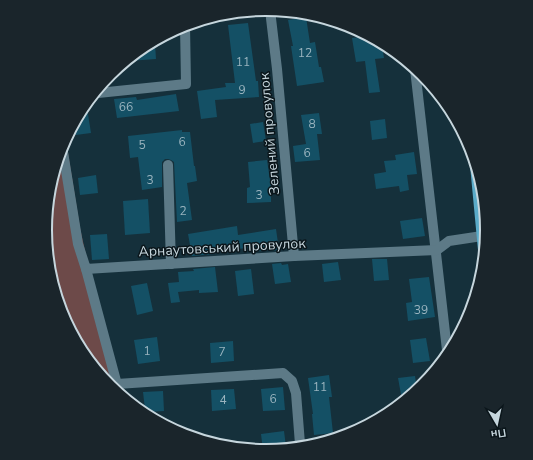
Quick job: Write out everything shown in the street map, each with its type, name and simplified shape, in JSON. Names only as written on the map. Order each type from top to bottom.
[{"type":"street","name":"Зелений провулок","points":[[271,16],[294,256]]},
{"type":"street","points":[[103,92],[186,84],[185,32]]},
{"type":"street","points":[[416,77],[437,250],[447,345]]},
{"type":"street","points":[[64,160],[78,244],[117,383]]},
{"type":"street","points":[[168,166],[171,264]]},
{"type":"street","name":"Арнаутовський провулок","points":[[86,269],[294,256],[437,250],[449,241],[480,236]]},
{"type":"street","points":[[122,388],[283,373],[292,381],[296,393],[300,441]]},
{"type":"shaded area","points":[[68,151],[80,228],[114,380],[89,349],[75,325],[64,299],[54,258],[52,230],[54,202],[60,175]]},
{"type":"building","points":[[297,18],[306,20],[310,43],[315,42],[319,67],[321,67],[324,82],[297,86],[291,46],[293,46],[288,20]]},
{"type":"building","points":[[248,23],[256,81],[258,81],[259,97],[215,100],[217,117],[201,119],[197,91],[226,87],[225,83],[235,83],[228,25]]},
{"type":"building","points":[[359,37],[383,51],[384,58],[375,59],[380,92],[369,93],[365,61],[356,62],[352,38]]},
{"type":"building","points":[[155,48],[156,59],[135,61]]},
{"type":"building","points":[[176,94],[179,111],[117,118],[114,99],[136,97],[137,100]]},
{"type":"building","points":[[88,113],[91,133],[75,135]]},
{"type":"building","points":[[319,113],[322,134],[317,134],[320,160],[295,162],[293,146],[306,144],[301,115]]},
{"type":"building","points":[[385,119],[387,138],[372,140],[370,121]]},
{"type":"building","points":[[263,122],[266,141],[253,143],[250,124]]},
{"type":"building","points":[[182,130],[182,132],[190,132],[197,181],[187,183],[192,220],[177,222],[174,162],[165,159],[162,162],[162,187],[142,190],[138,157],[130,158],[128,136]]},
{"type":"building","points":[[414,152],[417,174],[407,175],[409,190],[400,192],[399,186],[376,189],[374,174],[386,172],[384,161],[396,160],[395,155]]},
{"type":"building","points":[[267,160],[271,187],[271,202],[247,203],[247,188],[250,187],[248,162]]},
{"type":"building","points":[[96,175],[98,193],[80,195],[78,178]]},
{"type":"building","points":[[148,199],[150,233],[125,235],[123,201]]},
{"type":"building","points":[[422,218],[425,236],[403,239],[400,221]]},
{"type":"building","points":[[237,226],[238,235],[276,229],[279,250],[270,251],[270,249],[259,251],[258,246],[214,254],[192,256],[188,234]]},
{"type":"building","points":[[107,234],[109,259],[92,260],[90,235]]},
{"type":"building","points":[[372,259],[387,259],[389,280],[374,281]]},
{"type":"building","points":[[338,262],[341,280],[324,282],[322,264]]},
{"type":"building","points":[[281,263],[282,265],[288,264],[291,282],[275,284],[272,264]]},
{"type":"building","points":[[215,267],[218,292],[199,293],[199,290],[178,292],[180,302],[171,303],[168,283],[179,282],[178,272]]},
{"type":"building","points":[[251,269],[254,294],[238,296],[235,271]]},
{"type":"building","points":[[429,277],[435,317],[408,321],[406,303],[412,302],[409,279]]},
{"type":"building","points":[[147,283],[153,311],[137,315],[131,286]]},
{"type":"building","points":[[157,337],[160,361],[138,364],[134,340]]},
{"type":"building","points":[[426,338],[430,361],[413,363],[410,340]]},
{"type":"building","points":[[233,341],[234,361],[211,363],[210,343]]},
{"type":"building","points":[[329,375],[332,397],[329,397],[333,433],[314,435],[313,414],[308,378]]},
{"type":"building","points":[[415,376],[416,383],[401,396],[398,378]]},
{"type":"building","points":[[283,387],[285,410],[263,411],[261,389]]},
{"type":"building","points":[[234,389],[236,409],[212,411],[211,390]]},
{"type":"building","points":[[163,391],[164,411],[154,412],[145,406],[143,392]]},
{"type":"building","points":[[284,431],[286,443],[262,444],[261,434]]}]
